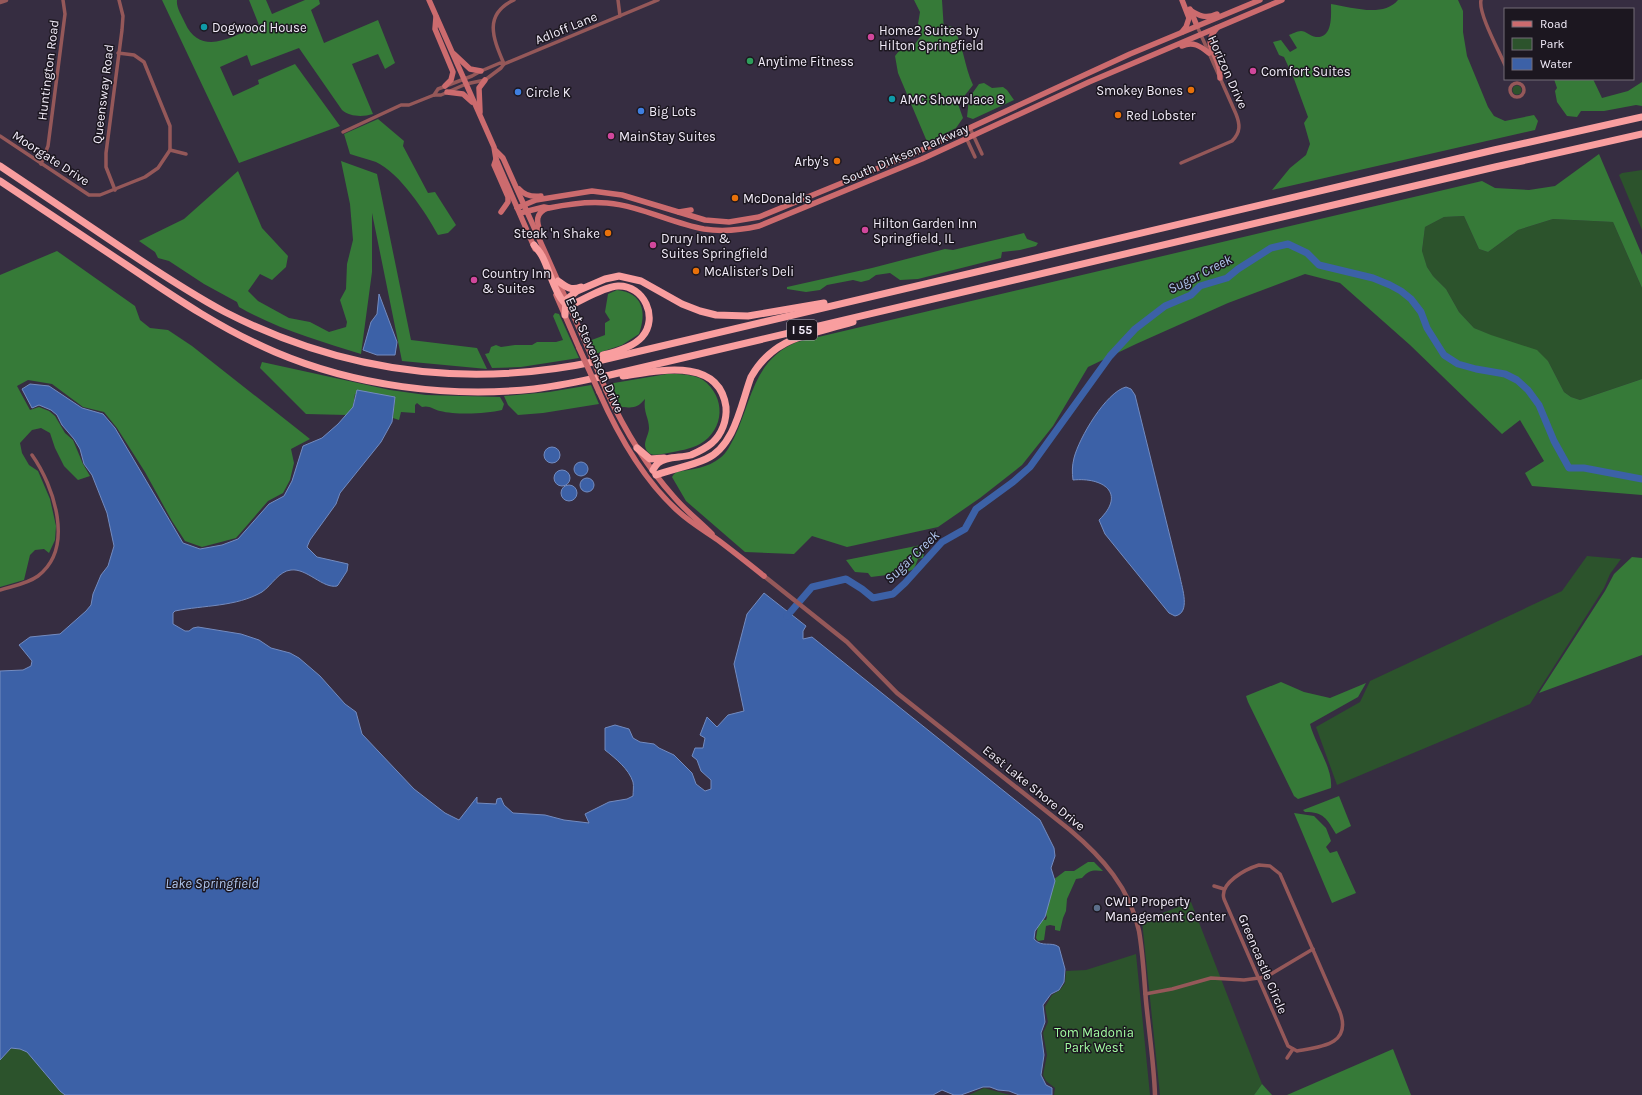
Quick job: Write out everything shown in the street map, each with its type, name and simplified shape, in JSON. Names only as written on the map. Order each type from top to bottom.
[{"type":"highway","name":"I 55","points":[[0,166],[190,292],[225,312],[279,337],[326,353],[390,368],[450,374],[524,373],[591,362],[1494,150],[1642,117]]},
{"type":"highway","name":"I 55","points":[[0,181],[208,318],[247,339],[289,358],[339,374],[376,382],[419,388],[467,391],[534,389],[603,377],[1495,166],[1642,134]]},
{"type":"highway","points":[[534,246],[542,256],[559,294],[567,303]]},
{"type":"highway","points":[[558,281],[567,288],[572,289],[614,274],[627,275],[638,278],[691,308],[727,316],[771,314],[826,303],[877,296]]},
{"type":"highway","points":[[565,315],[567,303],[577,291],[610,277],[624,277],[641,281]]},
{"type":"highway","points":[[524,373],[538,368],[601,356],[619,350],[638,341],[648,326],[649,315],[647,305],[640,295],[628,288],[619,286],[610,288],[567,303]]},
{"type":"highway","points":[[654,473],[700,462],[721,450],[730,436],[751,377],[756,368],[781,344],[794,338],[837,327],[909,304]]},
{"type":"highway","points":[[554,386],[571,386],[664,370],[686,370],[708,378],[717,386],[722,396],[726,412],[723,426],[716,438],[707,446],[691,454],[663,460],[659,463],[654,473]]},
{"type":"highway","points":[[637,448],[646,457],[653,459],[697,451]]},
{"type":"main road","name":"East Stevenson Drive","points":[[429,0],[474,104],[480,114],[495,150],[496,159],[579,348],[611,418],[628,448],[648,477],[679,512],[764,576]]},
{"type":"main road","points":[[1180,33],[1186,28],[1189,18],[1182,0]]},
{"type":"main road","points":[[1186,0],[1197,26]]},
{"type":"main road","name":"South Dirksen Parkway","points":[[526,208],[536,200],[583,192],[608,192],[694,217],[717,222],[736,222],[759,217],[868,173],[970,128],[1088,73],[1260,0]]},
{"type":"main road","name":"South Dirksen Parkway","points":[[518,210],[526,208],[550,208],[585,202],[608,203],[635,208],[704,229],[735,230],[748,228],[776,220],[967,139],[1089,82],[1282,0]]},
{"type":"main road","points":[[1190,10],[1198,15],[1207,17],[1233,7],[1248,5]]},
{"type":"main road","points":[[436,15],[435,29],[453,72],[446,89],[463,94],[474,104]]},
{"type":"main road","points":[[1218,27],[1214,31],[1210,42],[1220,67],[1220,78]]},
{"type":"main road","points":[[1155,53],[1168,52],[1191,43],[1200,46],[1209,53]]},
{"type":"main road","points":[[450,49],[469,68],[473,70],[481,70]]},
{"type":"main road","points":[[480,114],[479,88],[485,80]]},
{"type":"main road","name":"East Stevenson Drive","points":[[495,150],[504,158],[606,390],[637,448],[654,473],[681,505],[718,540]]},
{"type":"main road","points":[[496,159],[494,165],[508,197],[508,202],[501,212]]},
{"type":"main road","points":[[516,186],[521,192],[530,197],[572,191],[583,192]]},
{"type":"main road","points":[[550,208],[540,213],[537,222],[551,256],[551,266]]},
{"type":"main road","points":[[676,212],[691,210]]},
{"type":"main road","points":[[648,477],[654,473]]},
{"type":"street","points":[[0,2],[6,0]]},
{"type":"street","name":"Huntington Road","points":[[41,164],[48,146],[65,14],[63,0]]},
{"type":"street","name":"Queensway Road","points":[[114,190],[106,167],[106,153],[123,16],[118,0]]},
{"type":"street","points":[[504,64],[495,44],[493,26],[499,11],[506,4],[514,0]]},
{"type":"street","points":[[618,0],[620,16]]},
{"type":"street","name":"Adloff Lane","points":[[343,132],[402,106],[409,105],[434,95],[438,89],[446,89],[465,82],[481,70],[500,63],[504,64],[658,0]]},
{"type":"street","points":[[1481,0],[1480,4],[1483,15],[1504,63]]},
{"type":"street","name":"Horizon Drive","points":[[1181,163],[1232,141],[1238,134],[1240,124],[1197,26]]},
{"type":"street","points":[[118,53],[134,54],[144,62],[170,126],[170,150],[186,154]]},
{"type":"street","name":"Adloff Lane","points":[[465,82],[485,80],[504,64]]},
{"type":"street","points":[[1512,80],[1514,84]]},
{"type":"street","points":[[1518,83],[1523,87],[1523,93],[1519,97],[1514,97],[1509,92],[1510,88],[1514,84],[1518,83]]},
{"type":"street","points":[[970,128],[982,154]]},
{"type":"street","points":[[963,131],[975,157]]},
{"type":"street","name":"Moorgate Drive","points":[[0,136],[89,195],[100,196],[152,173],[161,164],[170,150]]},
{"type":"street","points":[[0,590],[21,584],[39,575],[51,561],[57,545],[59,526],[52,497],[39,465],[32,455]]},
{"type":"street","name":"East Lake Shore Drive","points":[[764,576],[846,642],[898,693],[1070,830],[1092,849],[1106,864],[1123,888],[1135,917],[1138,931],[1155,1095]]},
{"type":"street","points":[[1214,886],[1224,889],[1227,884],[1254,866],[1265,865],[1275,869],[1284,880],[1340,1012],[1343,1026],[1338,1037],[1328,1045],[1297,1051],[1293,1049],[1287,1058]]},
{"type":"street","name":"Greencastle Circle","points":[[1224,889],[1224,899],[1286,1043],[1293,1049]]},
{"type":"street","points":[[1145,994],[1172,990],[1211,978],[1244,980],[1259,978],[1276,972],[1313,949]]},
{"type":"green space","points":[[162,0],[177,0],[177,6],[192,34],[200,40],[209,42],[229,38],[259,25],[249,0],[266,0],[272,14],[305,0],[319,0],[320,4],[311,10],[324,43],[378,20],[395,63],[385,69],[378,54],[352,64],[373,114],[365,116],[349,114],[342,110],[299,48],[251,66],[247,55],[220,67],[233,96],[259,84],[258,80],[295,64],[340,126],[239,163]]},
{"type":"green space","points":[[914,0],[942,0],[944,31],[948,31],[949,26],[953,27],[957,34],[973,85],[958,104],[963,118],[956,128],[928,144],[898,73],[895,56],[899,51],[911,50],[920,37],[922,29],[918,24],[920,12]]},
{"type":"green space","points":[[1398,0],[1458,0],[1463,11],[1463,32],[1467,56],[1488,107],[1494,116],[1505,121],[1534,115],[1538,121],[1535,130],[1272,190],[1290,168],[1306,155],[1310,144],[1304,123],[1308,117],[1284,57],[1279,55],[1273,42],[1281,40],[1290,52],[1297,48],[1289,35],[1301,31],[1316,37],[1326,34],[1330,25],[1331,4],[1357,9],[1375,10],[1384,9]]},
{"type":"green space","points":[[1554,80],[1593,80],[1602,98],[1628,91],[1642,82],[1642,106],[1636,105],[1604,111],[1581,111],[1577,117],[1567,116],[1557,102],[1555,91],[1557,88]]},
{"type":"green space","points":[[984,83],[992,88],[1003,87],[1014,100],[973,119],[967,117],[969,98],[979,84]]},
{"type":"green space","points":[[1517,85],[1522,90],[1517,95],[1512,90]]},
{"type":"green space","points":[[378,119],[404,141],[403,146],[428,193],[435,192],[456,225],[448,233],[438,235],[412,194],[385,167],[376,162],[350,154],[344,134]]},
{"type":"green space","points":[[1599,154],[1642,255],[1642,288],[1613,222],[1553,219],[1518,230],[1488,252],[1479,249],[1464,216],[1444,217],[1425,227],[1422,251],[1427,267],[1433,276],[1446,289],[1459,312],[1474,328],[1537,350],[1548,361],[1564,392],[1571,397],[1580,400],[1642,379],[1642,495],[1532,486],[1525,473],[1544,461],[1520,420],[1502,434],[1410,345],[1340,283],[1305,274],[1228,303],[1088,367],[1053,426],[1022,465],[980,498],[938,527],[847,547],[812,536],[794,554],[745,552],[686,501],[672,477],[677,472],[700,468],[710,464],[725,454],[734,438],[750,396],[762,371],[771,359],[782,350],[797,342],[1482,181],[1495,188],[1529,190],[1555,186]]},
{"type":"green space","points":[[341,161],[377,174],[411,340],[477,348],[487,369],[402,361],[372,213],[372,272],[361,354],[298,334],[253,315],[239,307],[237,302],[204,284],[169,261],[158,258],[155,252],[139,241],[184,219],[238,171],[262,228],[288,256],[286,267],[272,280],[260,274],[248,291],[258,301],[289,318],[310,322],[329,332],[346,327],[347,322],[340,300],[346,289],[347,264],[353,240],[350,204]]},
{"type":"green space","points":[[1642,170],[1642,230],[1619,175],[1622,173]]},
{"type":"green space","points":[[1464,216],[1479,249],[1488,252],[1518,230],[1553,219],[1613,222],[1642,288],[1642,379],[1580,400],[1571,397],[1564,392],[1548,361],[1474,328],[1459,312],[1446,289],[1433,276],[1427,267],[1422,252],[1425,227],[1444,217]]},
{"type":"green space","points":[[1024,233],[1027,239],[1038,243],[1036,246],[1002,252],[1001,258],[918,279],[900,280],[890,273],[876,275],[869,280],[861,282],[853,280],[827,285],[820,290],[806,292],[787,289],[787,287],[872,268],[945,249],[953,250]]},
{"type":"green space","points":[[57,251],[135,306],[140,320],[150,328],[168,330],[192,346],[310,439],[291,449],[294,463],[290,480],[283,493],[268,501],[236,538],[202,547],[185,541],[172,521],[145,472],[117,428],[104,412],[83,407],[52,384],[28,380],[17,386],[30,410],[39,407],[49,411],[55,416],[65,433],[73,440],[83,464],[90,476],[78,480],[64,466],[55,448],[50,433],[41,428],[32,430],[20,443],[22,453],[29,465],[38,471],[50,499],[56,526],[55,540],[49,553],[44,549],[35,550],[30,555],[24,580],[0,587],[0,275]]},
{"type":"green space","points":[[617,290],[633,295],[641,305],[643,318],[639,334],[622,345],[595,354],[589,341],[605,335],[605,323],[610,320],[605,312],[608,294]]},
{"type":"green space","points":[[555,313],[559,314],[579,358],[521,367],[492,368],[485,354],[489,353],[491,347],[496,345],[501,347],[532,345],[537,342],[556,342],[563,340],[553,316]]},
{"type":"green space","points":[[262,362],[390,390],[426,395],[500,397],[504,404],[502,410],[471,414],[440,411],[429,407],[422,407],[417,403],[415,405],[415,413],[401,412],[399,420],[393,418],[395,397],[355,394],[353,407],[347,415],[306,414],[260,368]]},
{"type":"green space","points":[[667,374],[691,375],[703,380],[716,395],[720,413],[714,430],[708,438],[700,444],[680,451],[655,455],[650,454],[645,446],[649,428],[645,408],[645,399],[635,407],[622,407],[612,394],[608,384]]},
{"type":"green space","points":[[591,385],[599,404],[543,413],[518,415],[508,405],[504,396],[549,392]]},
{"type":"green space","points":[[926,544],[923,558],[918,559],[914,569],[907,572],[901,571],[895,574],[871,577],[868,573],[855,572],[846,560]]},
{"type":"green space","points":[[1587,556],[1621,559],[1610,574],[1604,588],[1530,704],[1337,785],[1316,727],[1360,702],[1370,681],[1562,591]]},
{"type":"green space","points":[[1632,557],[1642,558],[1642,655],[1539,693],[1605,591],[1614,574]]},
{"type":"green space","points":[[1281,682],[1304,692],[1330,698],[1366,683],[1358,697],[1310,724],[1312,732],[1327,764],[1331,780],[1331,788],[1298,799],[1294,796],[1246,696]]},
{"type":"green space","points":[[1339,796],[1351,826],[1336,834],[1324,817],[1317,813],[1305,812],[1303,810]]},
{"type":"green space","points":[[1294,813],[1314,816],[1326,828],[1331,841],[1326,847],[1330,853],[1337,851],[1356,893],[1332,903]]},
{"type":"green space","points":[[1088,862],[1094,862],[1103,871],[1091,871],[1082,878],[1076,879],[1067,899],[1066,911],[1060,931],[1055,930],[1055,926],[1046,926],[1044,940],[1038,941],[1036,938],[1039,920],[1046,920],[1047,917],[1045,912],[1053,880],[1065,871],[1074,871]]},
{"type":"green space","points":[[1191,902],[1262,1084],[1254,1095],[1160,1095],[1142,921]]},
{"type":"green space","name":"Tom Madonia Park West","points":[[1136,954],[1150,1095],[1054,1095],[1055,1088],[1046,1081],[1043,1075],[1047,1055],[1043,1033],[1048,1022],[1045,1007],[1052,995],[1060,990],[1065,983],[1066,971],[1086,970]]},
{"type":"green space","points":[[11,1048],[20,1049],[27,1052],[65,1095],[0,1095],[0,1060]]},
{"type":"green space","points":[[1393,1049],[1411,1095],[1287,1095]]},
{"type":"green space","points":[[1262,1084],[1272,1095],[1254,1095]]},
{"type":"green space","points":[[984,1088],[1010,1095],[969,1095]]},
{"type":"water","points":[[379,294],[397,342],[395,355],[377,355],[363,350],[371,322],[377,314]]},
{"type":"water","name":"Lake Springfield","points":[[30,384],[49,386],[82,408],[103,414],[115,428],[183,543],[200,549],[222,545],[238,539],[269,504],[284,496],[292,481],[303,446],[322,438],[338,424],[353,407],[357,390],[395,397],[392,422],[381,442],[340,493],[336,504],[310,540],[307,547],[317,557],[348,564],[347,571],[338,585],[332,586],[303,572],[291,570],[283,573],[266,589],[252,597],[220,605],[175,611],[173,613],[173,624],[185,631],[198,627],[241,634],[259,640],[271,648],[290,653],[299,658],[320,676],[345,704],[356,712],[362,734],[414,789],[445,813],[459,820],[477,797],[477,803],[496,804],[497,799],[501,798],[504,805],[513,813],[545,815],[564,820],[589,823],[585,814],[609,802],[627,799],[633,796],[633,782],[631,777],[621,764],[605,750],[605,728],[615,725],[629,729],[633,738],[640,742],[654,744],[674,755],[692,773],[696,784],[705,791],[711,789],[711,780],[701,771],[697,760],[692,756],[695,748],[703,748],[705,738],[700,735],[707,717],[717,727],[728,715],[744,711],[734,664],[747,614],[764,593],[806,626],[803,631],[803,639],[812,637],[1040,820],[1054,848],[1055,856],[1051,868],[1055,881],[1045,917],[1035,931],[1034,939],[1043,944],[1053,944],[1059,947],[1065,969],[1064,982],[1059,990],[1051,994],[1043,1005],[1045,1022],[1041,1033],[1044,1055],[1041,1075],[1046,1085],[1052,1088],[1052,1095],[1019,1095],[1009,1091],[983,1087],[961,1095],[954,1095],[942,1090],[933,1095],[65,1095],[27,1052],[20,1049],[11,1048],[0,1060],[0,671],[23,670],[31,666],[32,661],[19,645],[30,637],[60,634],[86,611],[91,605],[93,594],[101,575],[108,566],[114,546],[107,513],[92,475],[84,464],[80,449],[62,425],[57,415],[51,410],[39,405],[32,408],[22,389]]},
{"type":"water","points":[[1126,387],[1131,389],[1135,395],[1182,587],[1184,600],[1183,610],[1180,614],[1175,616],[1169,613],[1105,534],[1099,520],[1111,502],[1111,495],[1108,489],[1102,484],[1094,481],[1073,480],[1072,469],[1074,458],[1087,428],[1110,397]]},
{"type":"water","points":[[552,447],[559,452],[560,455],[555,462],[552,463],[545,458],[544,455],[549,448]]},
{"type":"water","points":[[578,462],[584,462],[588,466],[588,472],[584,476],[578,476],[574,472],[574,466]]},
{"type":"water","points":[[562,470],[569,475],[570,478],[565,485],[562,486],[555,481],[554,478],[559,471]]},
{"type":"water","points":[[584,478],[590,478],[594,482],[594,488],[590,492],[584,492],[580,488],[580,482]]},
{"type":"water","points":[[569,485],[576,490],[577,493],[572,500],[569,501],[562,496],[561,493],[566,486]]},
{"type":"waterway","name":"Sugar Creek","points":[[787,616],[812,587],[846,579],[873,598],[893,594],[942,542],[965,529],[976,509],[1013,482],[1030,467],[1110,356],[1135,329],[1165,306],[1191,295],[1200,286],[1227,278],[1238,269],[1271,248],[1288,244],[1307,253],[1319,265],[1373,278],[1401,291],[1411,299],[1421,312],[1427,328],[1444,355],[1458,364],[1505,374],[1517,380],[1528,390],[1539,405],[1554,441],[1569,468],[1584,468],[1642,479]]},
{"type":"place","name":"Dogwood House","points":[[204,27]]},
{"type":"place","name":"Home2 Suites by Hilton Springfield","points":[[871,37]]},
{"type":"place","name":"Anytime Fitness","points":[[750,61]]},
{"type":"place","name":"Comfort Suites","points":[[1253,71]]},
{"type":"place","name":"Smokey Bones","points":[[1191,90]]},
{"type":"place","name":"Circle K","points":[[518,92]]},
{"type":"place","name":"AMC Showplace 8","points":[[892,99]]},
{"type":"place","name":"Big Lots","points":[[641,111]]},
{"type":"place","name":"Red Lobster","points":[[1118,115]]},
{"type":"place","name":"MainStay Suites","points":[[611,136]]},
{"type":"place","name":"Arby's","points":[[837,161]]},
{"type":"place","name":"McDonald's","points":[[735,198]]},
{"type":"place","name":"Hilton Garden Inn Springfield, IL","points":[[865,230]]},
{"type":"place","name":"Steak 'n Shake","points":[[608,233]]},
{"type":"place","name":"Drury Inn & Suites Springfield","points":[[653,245]]},
{"type":"place","name":"McAlister's Deli","points":[[696,271]]},
{"type":"place","name":"Country Inn & Suites","points":[[474,280]]},
{"type":"place","name":"CWLP Property Management Center","points":[[1097,908]]}]
